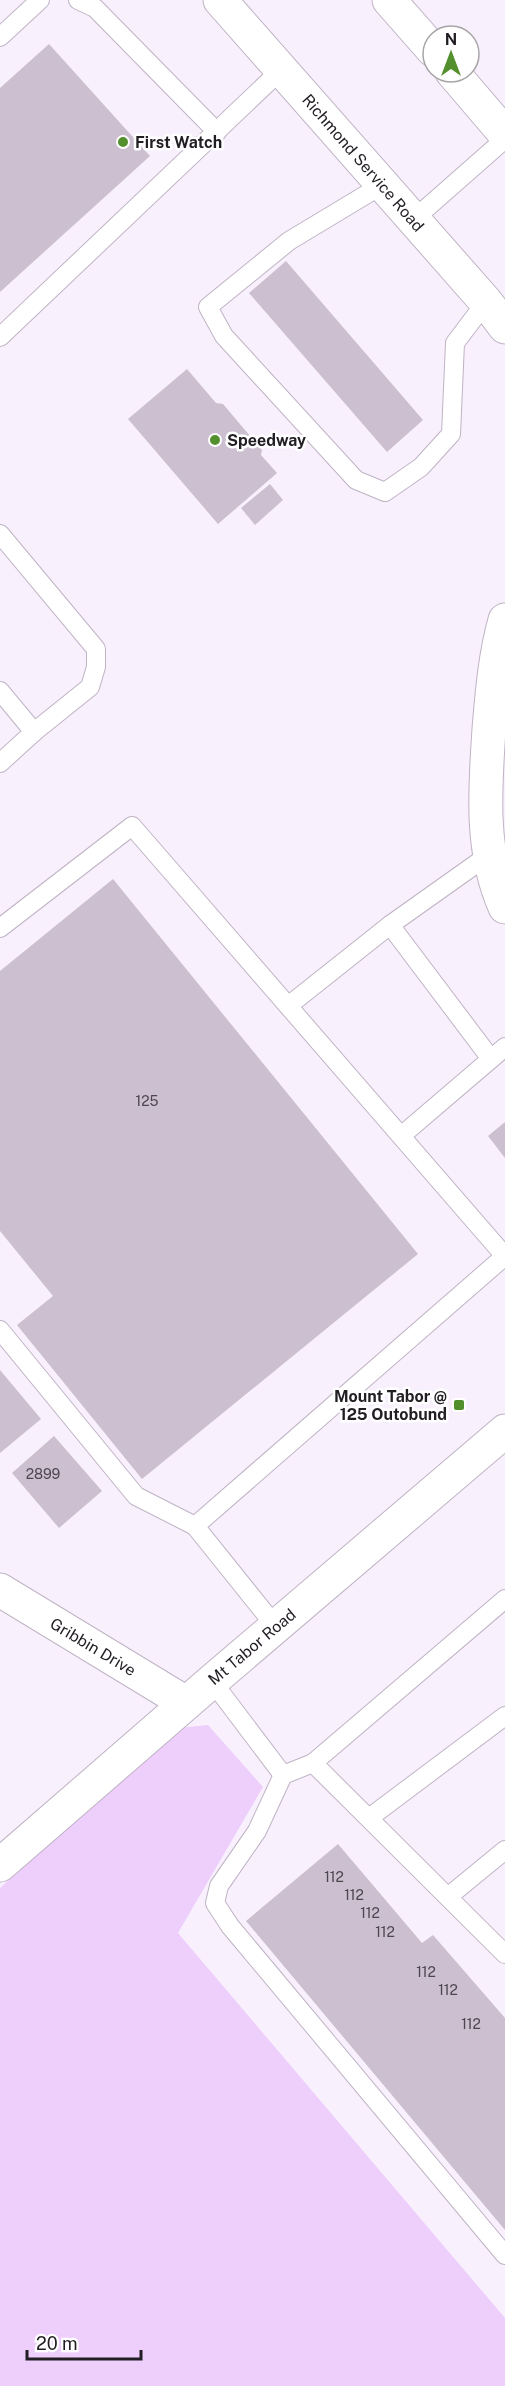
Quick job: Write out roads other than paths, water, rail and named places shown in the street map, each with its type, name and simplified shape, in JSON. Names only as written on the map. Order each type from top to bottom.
[{"type":"main road","name":"Richmond Service Road","points":[[220,0],[496,315]]},
{"type":"main road","points":[[389,0],[421,36]]},
{"type":"main road","points":[[462,84],[505,134]]},
{"type":"main road","points":[[505,620],[492,693],[484,798],[496,887],[505,907]]},
{"type":"main road","name":"Mt Tabor Road","points":[[0,1865],[505,1431]]},
{"type":"main road","name":"Gribbin Drive","points":[[0,1590],[186,1703]]},
{"type":"lane","points":[[0,37],[40,0]]},
{"type":"lane","points":[[78,0],[95,8],[217,132]]},
{"type":"lane","points":[[0,337],[282,70]]},
{"type":"lane","points":[[414,220],[505,139]]},
{"type":"lane","points":[[382,185],[290,241],[208,307],[224,336],[356,480],[385,492],[422,467],[451,434],[455,343],[496,315]]},
{"type":"lane","points":[[0,534],[96,649],[96,667],[90,687],[0,763]]},
{"type":"lane","points":[[0,691],[34,732]]},
{"type":"lane","points":[[0,928],[132,826],[505,1256],[195,1526]]},
{"type":"lane","points":[[288,1006],[390,925],[490,854]]},
{"type":"lane","points":[[390,925],[491,1059]]},
{"type":"lane","points":[[400,1136],[505,1047]]},
{"type":"lane","points":[[0,1330],[136,1496],[195,1526],[276,1627]]},
{"type":"lane","points":[[505,1599],[313,1763],[284,1775],[257,1831],[219,1886],[215,1903],[230,1926],[505,2255]]},
{"type":"lane","points":[[212,1681],[284,1775]]},
{"type":"lane","points":[[369,1818],[505,1716]]},
{"type":"lane","points":[[313,1763],[505,1954]]},
{"type":"lane","points":[[449,1896],[505,1850]]},
{"type":"place","name":"First Watch","points":[[123,142]]},
{"type":"place","name":"Speedway","points":[[215,440]]},
{"type":"place","name":"Mount Tabor @ 125 Outobund","points":[[459,1405]]}]
